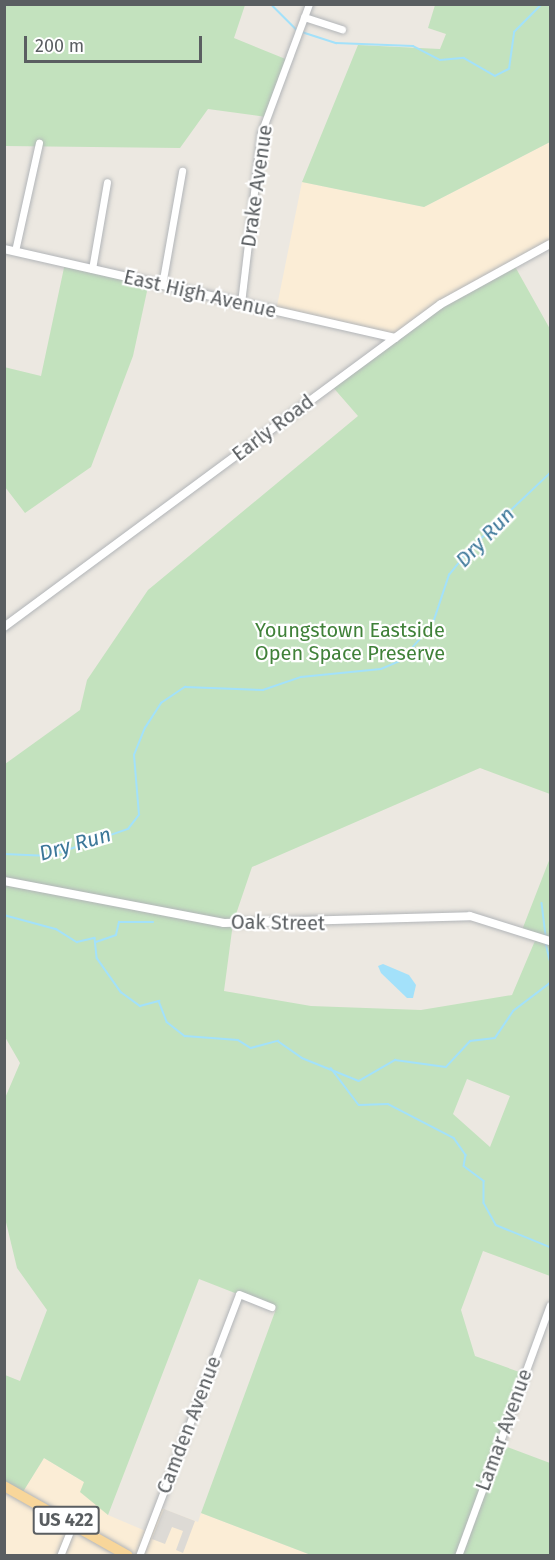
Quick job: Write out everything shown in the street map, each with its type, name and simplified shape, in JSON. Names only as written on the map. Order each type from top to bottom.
[{"type":"highway","name":"US 422","points":[[4,1486],[128,1556]]},
{"type":"street","name":"Drake Avenue","points":[[241,303],[261,133],[309,4]]},
{"type":"street","points":[[303,19],[342,30]]},
{"type":"street","points":[[15,251],[39,143]]},
{"type":"street","points":[[162,285],[182,171]]},
{"type":"street","points":[[92,269],[107,182]]},
{"type":"street","name":"Early Road","points":[[4,627],[454,295],[550,244]]},
{"type":"street","name":"East High Avenue","points":[[4,249],[395,338]]},
{"type":"street","name":"Oak Street","points":[[4,881],[224,923],[470,916],[522,930],[550,941]]},
{"type":"street","name":"Camden Avenue","points":[[139,1556],[239,1294],[271,1307]]},
{"type":"street","name":"Lamar Avenue","points":[[458,1556],[550,1305]]},
{"type":"street","points":[[60,1556],[73,1524]]},
{"type":"shaded area","points":[[550,142],[550,244],[395,338],[276,311],[302,182],[424,207]]},
{"type":"shaded area","points":[[44,1458],[84,1482],[108,1515],[148,1532],[158,1507],[198,1522],[201,1513],[311,1555],[5,1555],[4,1485],[21,1495]]},
{"type":"shaded area","points":[[164,1509],[195,1521],[183,1553],[176,1550],[183,1531],[172,1527],[165,1544],[152,1539]]},
{"type":"green space","points":[[5,5],[245,5],[234,38],[288,60],[266,117],[208,109],[180,148],[5,146]]},
{"type":"green space","points":[[435,5],[550,5],[550,142],[424,207],[302,182],[358,45],[440,49],[446,34],[428,28]]},
{"type":"green space","points":[[65,263],[149,282],[133,356],[91,467],[25,513],[5,487],[4,367],[41,376]]},
{"type":"green space","name":"Youngstown Eastside Open Space Preserve","points":[[513,263],[550,329],[550,794],[480,768],[252,867],[233,923],[224,991],[311,1006],[421,1010],[512,995],[537,936],[522,930],[550,858],[550,1276],[483,1251],[461,1310],[475,1356],[525,1374],[499,1444],[550,1463],[550,1555],[311,1555],[201,1513],[276,1309],[199,1279],[108,1515],[80,1492],[84,1482],[44,1458],[21,1495],[5,1485],[5,1375],[20,1381],[47,1310],[17,1268],[5,1218],[5,1098],[20,1063],[5,1037],[5,764],[80,710],[87,680],[148,590],[358,416],[331,385],[441,304]],"holes":[[[467,1079],[510,1096],[490,1147],[453,1114]]]},
{"type":"water","points":[[383,964],[409,975],[416,985],[413,998],[407,998],[381,973],[378,966]]},
{"type":"waterway","points":[[271,4],[297,30]]},
{"type":"waterway","points":[[302,32],[336,43],[413,46],[440,60],[464,58],[495,76],[509,69],[514,32],[542,4]]},
{"type":"waterway","points":[[4,65],[4,72]]},
{"type":"waterway","name":"Dry Run","points":[[4,854],[50,856],[128,829],[139,815],[134,755],[145,728],[161,703],[185,687],[263,690],[301,677],[381,669],[400,661],[432,626],[449,575],[470,549],[550,473]]},
{"type":"waterway","points":[[542,903],[546,935]]},
{"type":"waterway","points":[[4,915],[56,929],[77,942],[95,938],[97,958],[121,992],[140,1006],[159,1001],[167,1022],[185,1036],[238,1040],[251,1048],[278,1041],[302,1058],[359,1081],[395,1060],[446,1067],[470,1041],[495,1038],[513,1011],[550,983]]},
{"type":"waterway","points":[[96,942],[116,935],[119,922],[153,922]]},
{"type":"waterway","points":[[546,943],[550,960]]},
{"type":"waterway","points":[[331,1068],[359,1105],[388,1104],[454,1138],[466,1155],[464,1166],[484,1181],[484,1203],[496,1225],[550,1247]]}]
